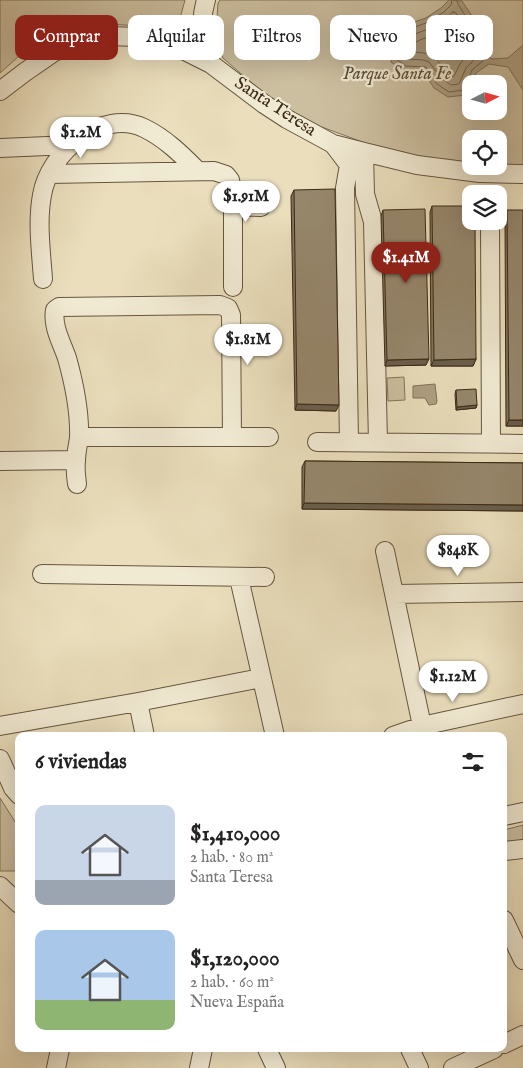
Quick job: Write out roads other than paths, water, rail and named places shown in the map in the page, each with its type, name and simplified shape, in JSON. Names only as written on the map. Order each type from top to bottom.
[{"type":"street","points":[[206,0],[202,17],[202,31],[204,46],[211,64]]},
{"type":"street","name":"Santa Teresa","points":[[0,91],[54,52],[76,43],[107,36],[139,37],[175,46],[211,64],[264,104],[333,144],[417,165],[480,173],[523,174]]},
{"type":"street","points":[[43,279],[40,236],[42,193],[49,174],[60,157],[71,145],[89,132],[122,123],[144,128],[176,150],[198,171]]},
{"type":"street","name":"Santa Teresa","points":[[333,144],[349,165],[345,188],[349,442]]},
{"type":"street","points":[[0,148],[71,145]]},
{"type":"street","points":[[364,152],[365,194],[373,222],[378,442]]},
{"type":"street","points":[[49,174],[214,171],[226,175],[230,180],[233,206],[232,287]]},
{"type":"street","points":[[233,206],[261,207]]},
{"type":"street","points":[[490,230],[491,443]]},
{"type":"street","points":[[77,484],[78,413],[74,385],[55,324],[55,310],[59,308],[220,305],[228,308],[231,315],[232,436]]},
{"type":"street","points":[[347,314],[375,312]]},
{"type":"street","points":[[79,437],[270,437]]},
{"type":"street","points":[[316,442],[523,444]]},
{"type":"street","points":[[0,461],[76,460]]},
{"type":"street","points":[[385,550],[422,726]]},
{"type":"street","points":[[42,574],[265,577]]},
{"type":"street","points":[[239,578],[274,732]]},
{"type":"street","points":[[394,594],[523,592]]},
{"type":"street","points":[[0,726],[261,678]]},
{"type":"street","points":[[138,702],[144,732]]},
{"type":"street","points":[[405,732],[422,726],[523,704]]},
{"type":"street","points":[[0,760],[15,791]]},
{"type":"street","points":[[507,815],[523,812]]},
{"type":"street","points":[[507,851],[523,849]]},
{"type":"street","points":[[0,886],[15,900]]},
{"type":"street","points":[[507,926],[523,960]]},
{"type":"street","points":[[507,1043],[523,1035]]},
{"type":"street","points":[[56,1068],[59,1052]]},
{"type":"street","points":[[198,1068],[203,1052]]},
{"type":"street","points":[[268,1052],[276,1068]]},
{"type":"street","points":[[411,1052],[419,1068]]},
{"type":"street","points":[[453,1068],[488,1052]]},
{"type":"water","points":[[449,0],[462,1],[471,15],[430,15]]},
{"type":"water","points":[[426,18],[426,60],[493,60],[508,58],[523,45],[523,90],[508,67],[489,64],[475,75],[462,75],[462,95],[448,97],[434,88],[423,71],[404,71],[391,62],[391,60],[416,60],[416,21]]},
{"type":"water","points":[[435,384],[436,404],[429,405],[425,398],[413,398],[413,386]]},
{"type":"park label","name":"Parque Santa Fe","points":[[397,74]]}]
